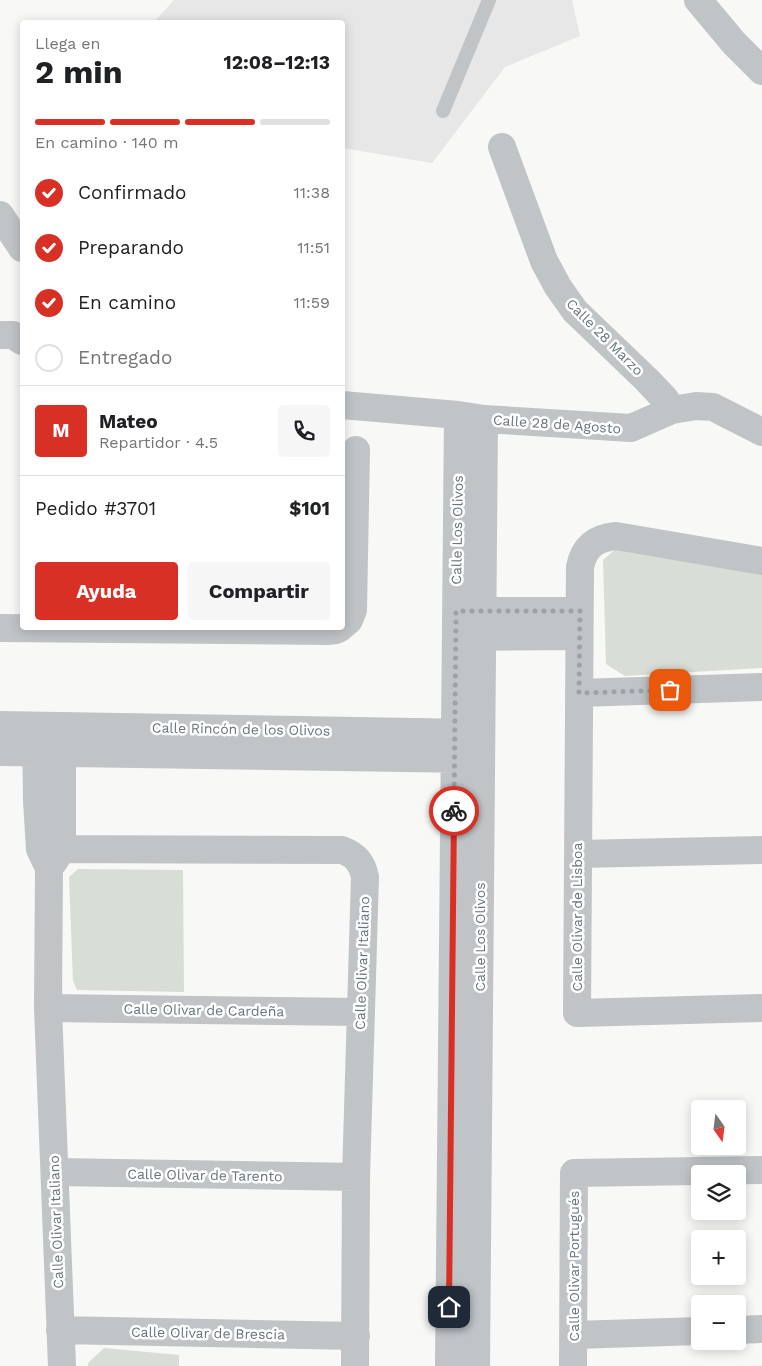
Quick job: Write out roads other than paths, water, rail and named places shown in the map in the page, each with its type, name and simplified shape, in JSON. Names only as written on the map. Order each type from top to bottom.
[{"type":"street","points":[[698,0],[734,43],[762,71]]},
{"type":"street","name":"Calle 28 Marzo","points":[[502,147],[544,261],[558,287],[575,311],[646,379],[665,399],[672,410]]},
{"type":"street","points":[[0,215],[20,245]]},
{"type":"street","name":"Calle 28 de Agosto","points":[[345,405],[484,419],[631,428],[672,410],[696,406],[713,407],[762,432]]},
{"type":"street","name":"Calle Los Olivos","points":[[449,1366],[458,415]]},
{"type":"street","name":"Calle Los Olivos","points":[[476,1366],[484,419]]},
{"type":"street","points":[[345,624],[354,610],[349,503],[356,450]]},
{"type":"street","name":"Calle Olivar de Lisboa","points":[[762,561],[616,536],[602,538],[588,548],[582,559],[580,567],[579,623],[577,1013],[762,1008]]},
{"type":"street","points":[[456,624],[579,623]]},
{"type":"street","points":[[0,628],[20,628]]},
{"type":"street","points":[[229,630],[336,630]]},
{"type":"street","points":[[579,693],[762,687]]},
{"type":"street","name":"Calle Rincón de los Olivos","points":[[0,725],[62,726],[455,746],[481,759]]},
{"type":"street","name":"Calle Olivar Italiano","points":[[36,726],[48,753]]},
{"type":"street","name":"Calle Olivar Italiano","points":[[62,726],[48,753],[37,801],[51,855],[48,1008],[62,1366]]},
{"type":"street","name":"Calle Rincón de los Olivos","points":[[0,752],[48,753],[455,746],[482,733]]},
{"type":"street","name":"Calle Olivar Italiano","points":[[51,855],[342,850],[357,858],[361,864],[365,877],[356,1177],[356,1366]]},
{"type":"street","points":[[578,854],[762,850]]},
{"type":"street","name":"Calle Olivar de Cardeña","points":[[48,1008],[361,1012]]},
{"type":"street","name":"Calle Olivar Portugués","points":[[573,1366],[574,1173],[762,1170]]},
{"type":"street","name":"Calle Olivar de Tarento","points":[[55,1172],[356,1177]]},
{"type":"street","points":[[746,1330],[762,1329]]},
{"type":"street","name":"Calle Olivar de Brescia","points":[[60,1330],[356,1336]]},
{"type":"street","points":[[574,1334],[691,1331]]},
{"type":"lane","points":[[443,110],[489,0]]}]
